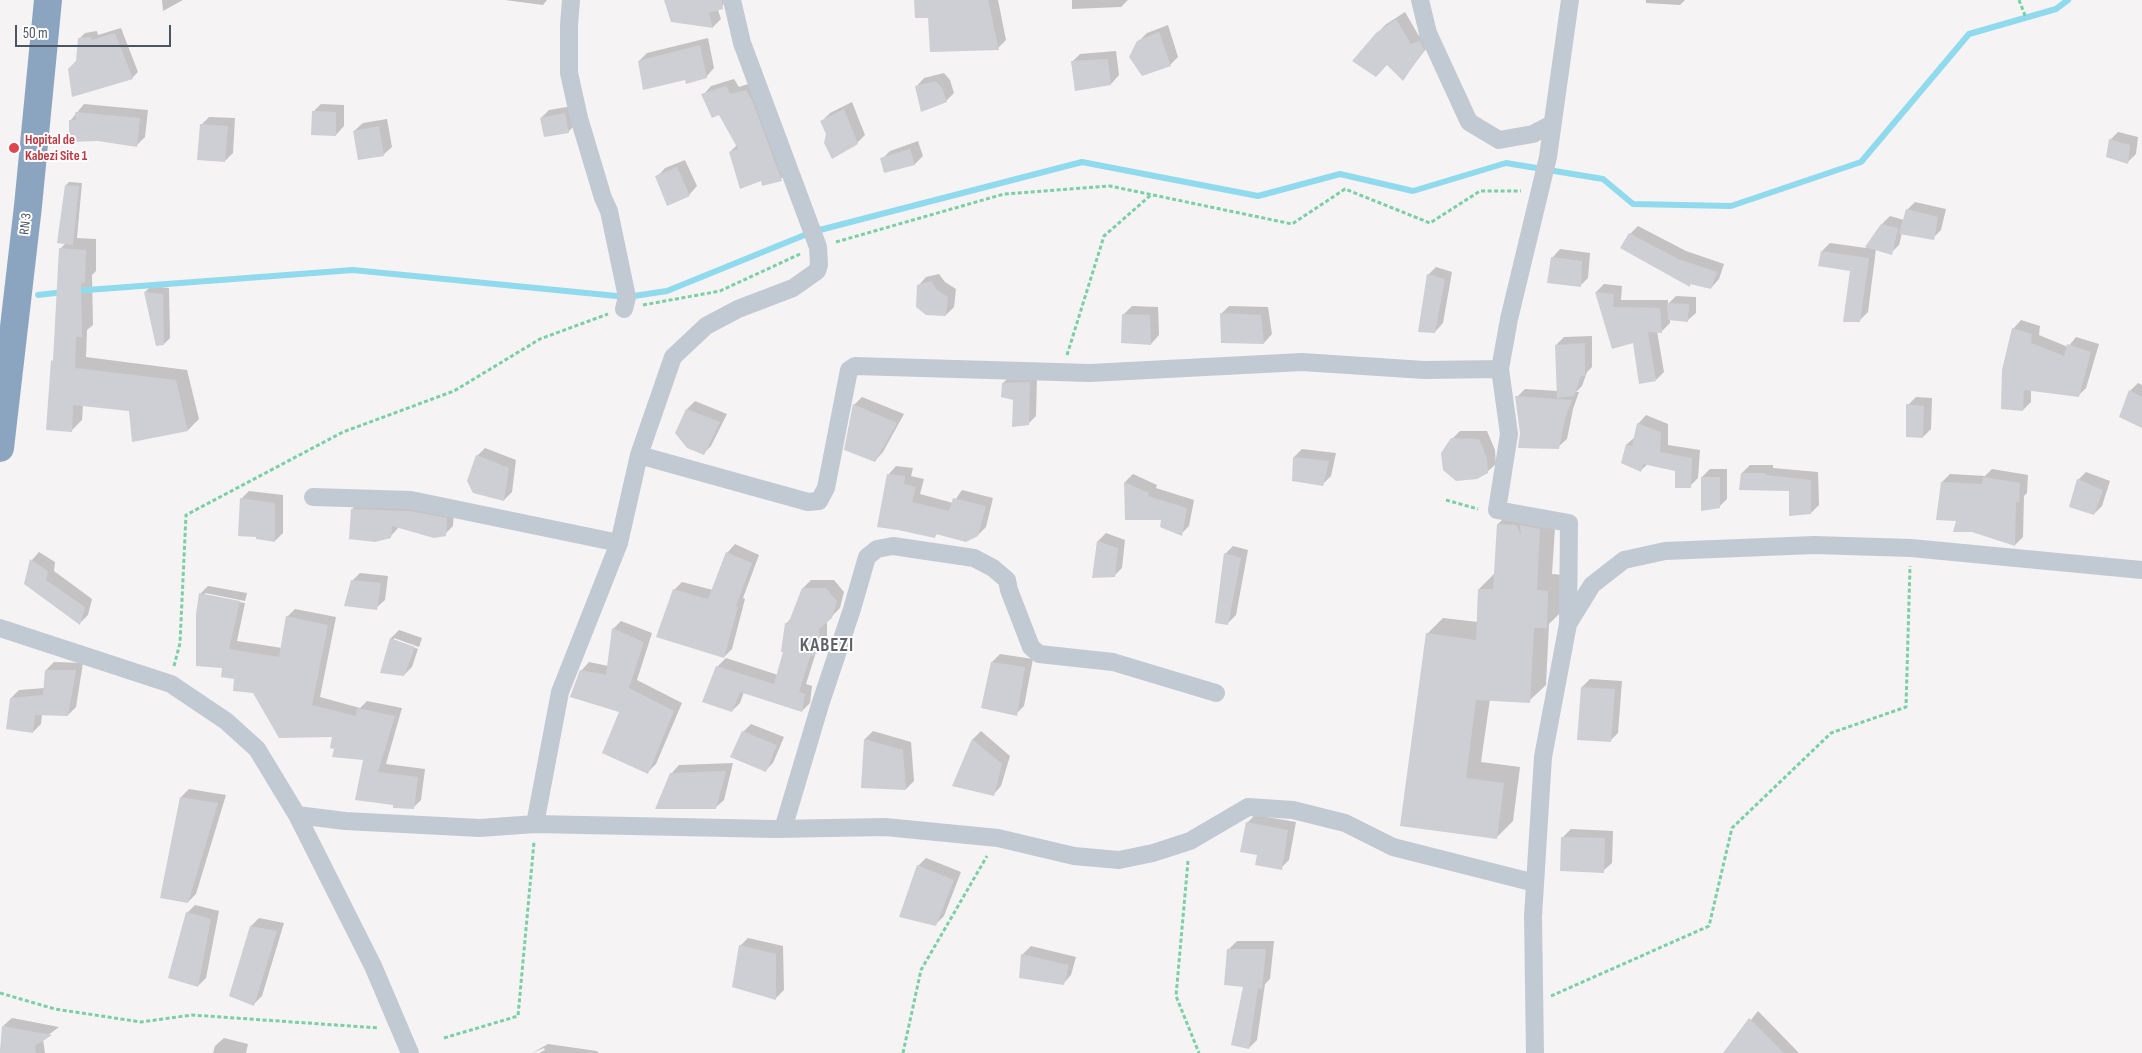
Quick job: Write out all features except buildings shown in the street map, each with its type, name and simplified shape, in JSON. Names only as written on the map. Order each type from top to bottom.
[{"type":"highway","name":"RN 3","points":[[0,448],[28,206],[48,0]]},
{"type":"street","points":[[571,0],[569,73],[579,118],[603,198],[609,211],[627,297],[624,308]]},
{"type":"street","points":[[535,824],[560,692],[619,543],[639,455],[673,357],[706,326],[738,309],[793,288],[817,271],[820,260],[818,247],[742,44],[732,0]]},
{"type":"street","points":[[1420,0],[1428,33],[1469,122],[1500,140],[1533,134],[1552,124]]},
{"type":"street","points":[[1535,1053],[1533,942],[1543,757],[1568,624],[1570,523],[1496,510],[1509,434],[1500,369],[1509,318],[1548,157],[1570,0]]},
{"type":"street","points":[[639,455],[814,502],[823,496],[826,488],[849,370],[855,366],[1090,373],[1302,362],[1424,370],[1500,369]]},
{"type":"street","points":[[313,497],[411,500],[619,543]]},
{"type":"street","points":[[1568,624],[1592,585],[1624,560],[1665,550],[1814,545],[1911,548],[2142,570]]},
{"type":"street","points":[[783,829],[867,557],[877,549],[893,546],[974,558],[993,568],[1007,580],[1031,647],[1039,654],[1113,662],[1216,693]]},
{"type":"street","points":[[0,628],[170,684],[226,720],[256,749],[297,815],[373,966],[410,1053]]},
{"type":"street","points":[[297,815],[345,820],[480,828],[535,824],[783,829],[885,827],[998,838],[1074,856],[1119,860],[1153,853],[1190,841],[1248,808],[1293,810],[1345,823],[1393,847],[1535,883]]},
{"type":"path","points":[[2019,0],[2026,18]]},
{"type":"path","points":[[170,684],[180,643],[186,514],[342,432],[454,391],[540,339],[624,308],[720,291],[818,247],[1004,194],[1110,186],[1292,224],[1345,189],[1430,223],[1480,192],[1539,192]]},
{"type":"path","points":[[1061,372],[1104,236],[1152,194]]},
{"type":"path","points":[[1446,500],[1474,509],[1496,510]]},
{"type":"path","points":[[1535,1003],[1709,926],[1732,828],[1831,733],[1906,707],[1911,548]]},
{"type":"path","points":[[444,1038],[518,1016],[535,824]]},
{"type":"path","points":[[903,1053],[921,970],[998,838]]},
{"type":"path","points":[[1190,841],[1176,996],[1199,1053]]},
{"type":"path","points":[[0,993],[55,1009],[140,1022],[192,1015],[400,1029]]},
{"type":"waterway","points":[[74,291],[353,270],[627,297],[667,291],[812,232],[1082,162],[1258,196],[1340,174],[1413,191],[1506,163],[1603,179],[1633,204],[1731,206],[1861,162],[1969,34],[2056,9],[2068,0]]},
{"type":"waterway","points":[[38,295],[64,292]]},
{"type":"place","name":"Hopital de Kabezi Site 1","points":[[14,148]]},
{"type":"district","name":"KABEZI","points":[[827,646]]}]
